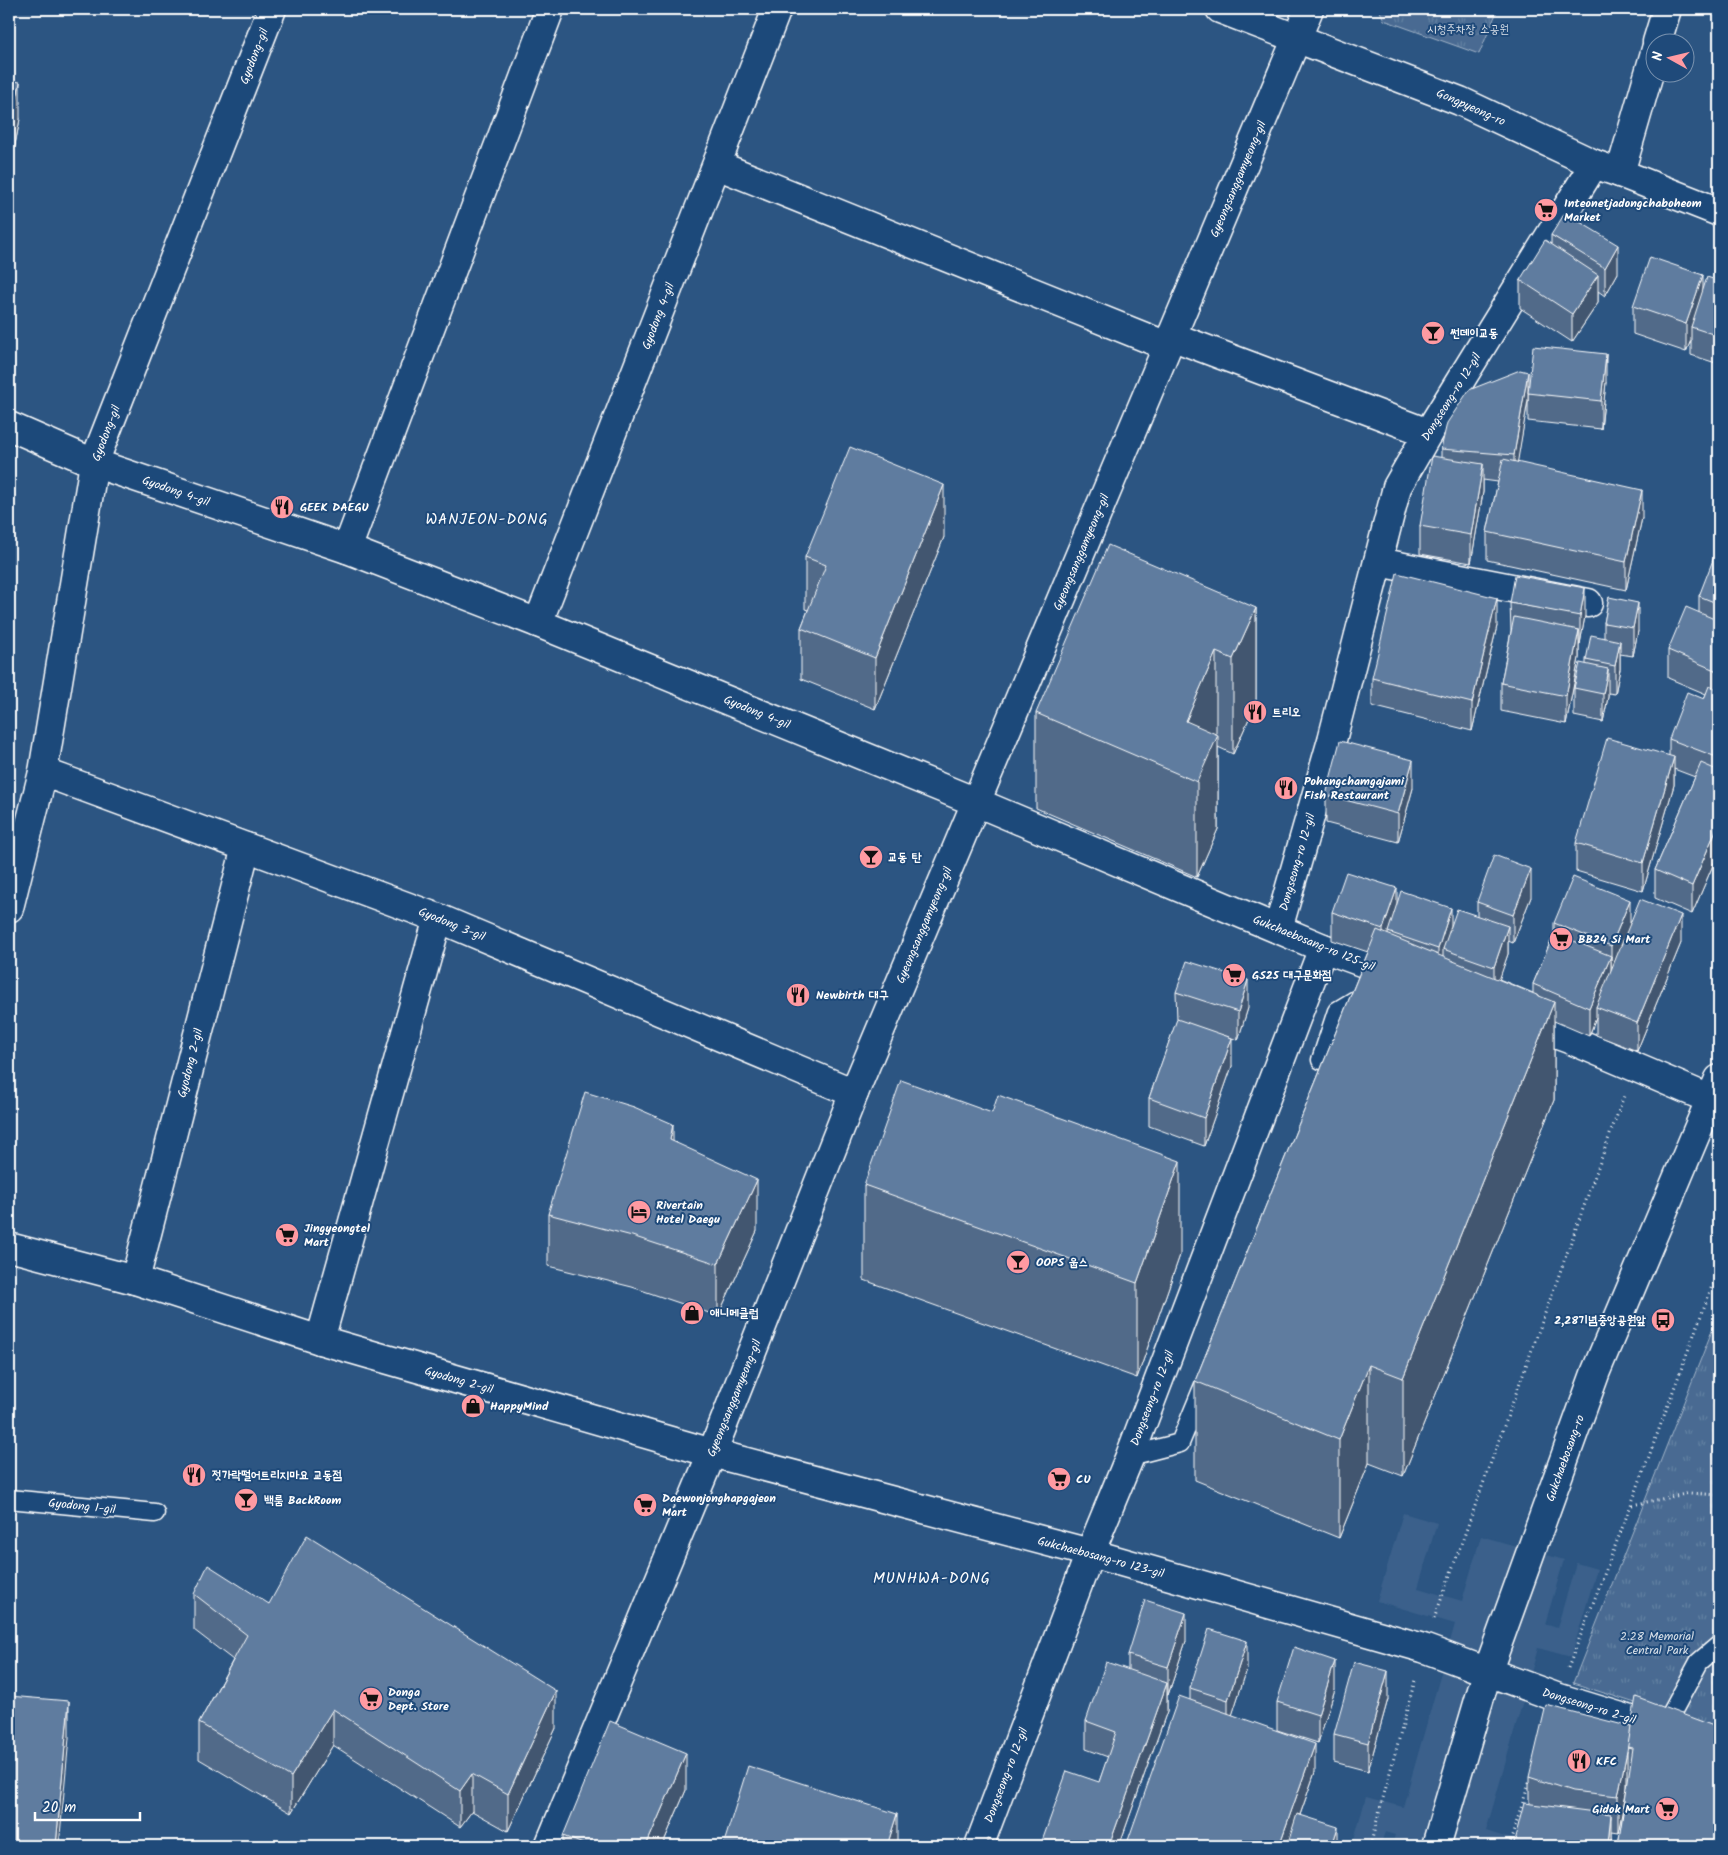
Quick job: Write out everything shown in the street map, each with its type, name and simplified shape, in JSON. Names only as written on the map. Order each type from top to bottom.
[{"type":"street","name":"Gyodong-gil","points":[[9,908],[43,772],[94,463],[272,9]]},
{"type":"street","points":[[347,549],[550,9]]},
{"type":"street","name":"Gyodong 4-gil","points":[[538,623],[777,9]]},
{"type":"street","name":"Gongpyeong-ro","points":[[1220,9],[1460,101],[1594,164],[1719,212]]},
{"type":"street","name":"Gyeongsanggamyeong-gil","points":[[549,1846],[712,1453],[854,1093],[1309,9]]},
{"type":"street","points":[[1661,32],[1667,9]]},
{"type":"street","points":[[1620,173],[1646,82]]},
{"type":"street","name":"Dongseong-ro 12-gil","points":[[1278,929],[1332,740],[1397,486],[1594,164]]},
{"type":"street","points":[[717,165],[1169,341],[1428,433]]},
{"type":"street","name":"Gyodong 4-gil","points":[[9,426],[94,463],[347,549],[538,623],[976,802]]},
{"type":"street","points":[[1378,562],[1588,603]]},
{"type":"street","name":"Gyodong 3-gil","points":[[43,772],[438,918],[854,1093]]},
{"type":"street","name":"Gukchaebosang-ro 125-gil","points":[[976,802],[1323,948],[1424,985]]},
{"type":"street","name":"Gyodong 2-gil","points":[[135,1280],[246,847]]},
{"type":"street","points":[[320,1340],[438,918]]},
{"type":"street","name":"Dongseong-ro 12-gil","points":[[979,1846],[1323,948]]},
{"type":"street","points":[[1504,1018],[1569,1039],[1634,1067],[1716,1094]]},
{"type":"street","name":"Gukchaebosang-ro","points":[[1436,1846],[1487,1673],[1596,1371],[1716,1094]]},
{"type":"street","name":"Gyodong 2-gil","points":[[9,1247],[135,1280],[320,1340],[712,1453]]},
{"type":"street","name":"Gukchaebosang-ro 123-gil","points":[[712,1453],[1090,1553],[1423,1648],[1487,1673]]},
{"type":"street","name":"Dongseong-ro 2-gil","points":[[1487,1673],[1556,1697],[1719,1747]]},
{"type":"lane","points":[[1321,1060],[1337,1011],[1375,988],[1384,992]]},
{"type":"lane","points":[[1130,1456],[1180,1443],[1210,1370]]},
{"type":"lane","name":"Gyodong 1-gil","points":[[9,1499],[155,1513]]},
{"type":"lane","points":[[1663,1729],[1699,1662],[1719,1645]]},
{"type":"path","points":[[1370,1846],[1423,1648],[1634,1067]]},
{"type":"path","points":[[1556,1697],[1631,1505],[1719,1267]]},
{"type":"path","points":[[1631,1505],[1690,1493],[1719,1495]]},
{"type":"path","points":[[1509,1846],[1533,1772]]},
{"type":"shaded area","points":[[1403,1513],[1437,1523],[1418,1588],[1462,1601],[1481,1536],[1564,1560],[1545,1624],[1557,1628],[1576,1563],[1597,1569],[1571,1657],[1538,1648],[1486,1831],[1514,1840],[1513,1846],[1392,1846],[1395,1835],[1385,1832],[1380,1846],[1352,1846],[1366,1797],[1403,1807],[1455,1624],[1377,1601]]},
{"type":"green space","name":"시청주차장 소공원","points":[[1379,9],[1498,9],[1479,54],[1384,20]]},
{"type":"green space","name":"2.28 Memorial Central Park","points":[[1719,1313],[1719,1730],[1573,1683]]},
{"type":"building","points":[[9,80],[20,82],[11,128],[9,128]]},
{"type":"building","points":[[1565,213],[1618,245],[1605,268],[1551,235]]},
{"type":"building","points":[[1545,240],[1598,275],[1572,314],[1520,280]]},
{"type":"building","points":[[1650,257],[1703,275],[1686,324],[1633,306]]},
{"type":"building","points":[[1707,277],[1719,281],[1719,336],[1691,327]]},
{"type":"building","points":[[1533,346],[1606,354],[1601,401],[1528,393]]},
{"type":"building","points":[[1520,370],[1528,372],[1514,455],[1441,449],[1447,423],[1469,390]]},
{"type":"building","points":[[850,447],[944,485],[875,658],[801,628],[826,565],[805,557]]},
{"type":"building","points":[[1432,456],[1483,464],[1471,535],[1420,526]]},
{"type":"building","points":[[1503,459],[1642,490],[1626,562],[1487,532]]},
{"type":"building","points":[[1108,545],[1256,608],[1233,659],[1216,652],[1186,721],[1218,735],[1197,782],[1036,713]]},
{"type":"building","points":[[1716,552],[1719,553],[1719,604],[1699,596]]},
{"type":"building","points":[[1397,573],[1497,598],[1472,703],[1372,678]]},
{"type":"building","points":[[1515,575],[1585,588],[1580,616],[1510,603]]},
{"type":"building","points":[[1609,597],[1638,603],[1633,628],[1604,623]]},
{"type":"building","points":[[1686,607],[1719,621],[1719,666],[1717,671],[1668,650]]},
{"type":"building","points":[[1514,617],[1579,630],[1566,696],[1501,683]]},
{"type":"building","points":[[1591,635],[1620,641],[1615,666],[1586,660]]},
{"type":"building","points":[[1580,663],[1608,669],[1603,694],[1574,688]]},
{"type":"building","points":[[1709,686],[1719,690],[1719,758],[1669,739],[1687,692],[1704,699]]},
{"type":"building","points":[[1607,738],[1674,757],[1643,863],[1576,843]]},
{"type":"building","points":[[1340,741],[1413,760],[1398,814],[1326,795]]},
{"type":"building","points":[[1701,763],[1719,771],[1719,823],[1692,886],[1655,870]]},
{"type":"building","points":[[1494,855],[1531,869],[1513,915],[1477,902]]},
{"type":"building","points":[[1346,872],[1397,888],[1383,929],[1332,912]]},
{"type":"building","points":[[1573,877],[1630,900],[1611,946],[1554,923]]},
{"type":"building","points":[[1401,891],[1451,908],[1438,949],[1388,932]]},
{"type":"building","points":[[1640,899],[1681,915],[1637,1023],[1596,1007]]},
{"type":"building","points":[[1457,909],[1508,926],[1494,967],[1443,949]]},
{"type":"building","points":[[1377,930],[1554,1002],[1403,1378],[1369,1365],[1339,1440],[1195,1381]]},
{"type":"building","points":[[1554,933],[1611,956],[1589,1008],[1533,984]]},
{"type":"building","points":[[1187,961],[1248,980],[1238,1012],[1176,992]]},
{"type":"building","points":[[1177,1019],[1232,1038],[1204,1118],[1149,1098]]},
{"type":"building","points":[[901,1080],[992,1113],[998,1095],[1180,1161],[1137,1283],[864,1185]]},
{"type":"building","points":[[585,1092],[634,1107],[673,1124],[670,1140],[757,1180],[718,1264],[632,1236],[548,1214]]},
{"type":"building","name":"Donga Dept. Store","points":[[307,1535],[556,1691],[508,1794],[472,1774],[460,1791],[333,1709],[291,1777],[199,1723],[247,1635],[194,1594],[208,1565],[269,1604]]},
{"type":"building","points":[[1145,1600],[1186,1613],[1168,1667],[1128,1655]]},
{"type":"building","points":[[1209,1629],[1247,1641],[1228,1700],[1190,1688]]},
{"type":"building","points":[[1294,1647],[1335,1661],[1318,1715],[1277,1702]]},
{"type":"building","points":[[1106,1662],[1167,1683],[1109,1846],[1046,1846],[1041,1844],[1067,1771],[1099,1782],[1116,1732],[1086,1721]]},
{"type":"building","points":[[1354,1662],[1388,1671],[1368,1743],[1334,1734]]},
{"type":"building","points":[[9,1696],[69,1701],[56,1846],[9,1846]]},
{"type":"building","points":[[1179,1696],[1315,1744],[1279,1846],[1126,1846]]},
{"type":"building","points":[[1636,1697],[1719,1728],[1719,1846],[1618,1846],[1633,1748],[1627,1747]]},
{"type":"building","points":[[1546,1705],[1631,1727],[1618,1796],[1572,1791],[1529,1777]]},
{"type":"building","points":[[610,1721],[686,1753],[646,1846],[588,1846],[563,1836]]},
{"type":"building","points":[[748,1766],[897,1814],[887,1846],[723,1846]]},
{"type":"building","points":[[1524,1803],[1611,1814],[1608,1844],[1618,1846],[1513,1846]]},
{"type":"building","points":[[1297,1814],[1338,1827],[1332,1846],[1287,1846]]},
{"type":"building","points":[[988,1839],[1008,1846],[985,1846]]},
{"type":"place","name":"Inteonetjadongchaboheom Market","points":[[1546,210]]},
{"type":"place","name":"썬데이교동","points":[[1433,333]]},
{"type":"place","name":"GEEK DAEGU","points":[[282,507]]},
{"type":"place","name":"트리오","points":[[1255,712]]},
{"type":"place","name":"Pohangchamgajami Fish Restaurant","points":[[1286,788]]},
{"type":"place","name":"교동 탄","points":[[871,857]]},
{"type":"place","name":"BB24 Si Mart","points":[[1561,939]]},
{"type":"place","name":"GS25 대구문화점","points":[[1234,975]]},
{"type":"place","name":"Newbirth 대구","points":[[798,995]]},
{"type":"place","name":"Rivertain Hotel Daegu","points":[[639,1212]]},
{"type":"place","name":"Jingyeongtel Mart","points":[[287,1235]]},
{"type":"place","name":"OOPS 웁스","points":[[1018,1262]]},
{"type":"place","name":"애니메클럽","points":[[692,1313]]},
{"type":"place","name":"2,28기념중앙공원앞","points":[[1663,1320]]},
{"type":"place","name":"HappyMind","points":[[473,1406]]},
{"type":"place","name":"젓가락떨어트리지마요 교동점","points":[[194,1475]]},
{"type":"place","name":"CU","points":[[1059,1479]]},
{"type":"place","name":"백룸 BackRoom","points":[[246,1500]]},
{"type":"place","name":"Daewonjonghapgajeon Mart","points":[[645,1505]]},
{"type":"place","name":"Donga Dept. Store","points":[[371,1699]]},
{"type":"place","name":"KFC","points":[[1579,1761]]},
{"type":"place","name":"Gidok Mart","points":[[1667,1809]]},
{"type":"district","name":"WANJEON-DONG","points":[[487,519]]},
{"type":"district","name":"MUNHWA-DONG","points":[[932,1578]]}]
